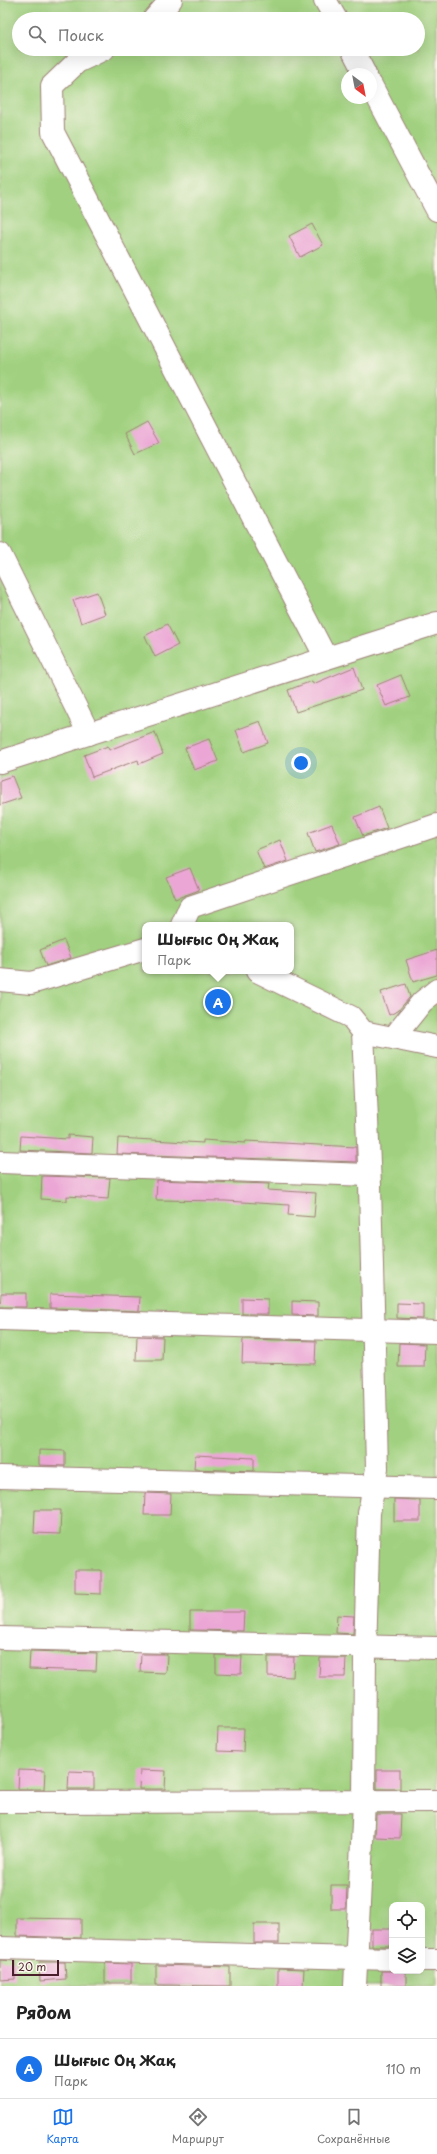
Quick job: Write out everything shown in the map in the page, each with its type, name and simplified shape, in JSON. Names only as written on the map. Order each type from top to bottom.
[{"type":"street","points":[[160,12],[170,0]]},
{"type":"street","points":[[325,0],[332,12]]},
{"type":"street","points":[[89,56],[77,62],[52,86],[53,132],[326,658]]},
{"type":"street","points":[[356,56],[362,68]]},
{"type":"street","points":[[377,96],[437,210]]},
{"type":"street","points":[[0,554],[89,734]]},
{"type":"street","points":[[0,762],[437,623]]},
{"type":"street","points":[[183,922],[190,907],[437,825]]},
{"type":"street","points":[[0,980],[31,983],[142,949]]},
{"type":"street","points":[[263,974],[351,1017],[363,1032],[370,1175],[372,1330],[377,1468],[369,1513],[365,1646],[364,1801],[355,1986]]},
{"type":"street","points":[[394,1038],[422,1002],[437,990]]},
{"type":"street","points":[[363,1032],[437,1047]]},
{"type":"street","points":[[0,1162],[370,1175]]},
{"type":"street","points":[[0,1320],[437,1332]]},
{"type":"street","points":[[0,1477],[437,1488]]},
{"type":"street","points":[[0,1638],[437,1648]]},
{"type":"street","points":[[0,1802],[437,1801]]},
{"type":"street","points":[[0,1948],[389,1959]]},
{"type":"street","points":[[425,1960],[437,1960]]},
{"type":"green space","points":[[0,0],[437,0],[437,1986],[0,1986]]},
{"type":"building","points":[[312,224],[323,245],[300,257],[289,236]]},
{"type":"building","points":[[147,422],[159,443],[135,454],[125,434]]},
{"type":"building","points":[[97,592],[105,614],[81,623],[73,600]]},
{"type":"building","points":[[167,624],[178,645],[155,657],[145,636]]},
{"type":"building","points":[[354,667],[362,690],[296,712],[288,690],[312,681],[313,684]]},
{"type":"building","points":[[401,675],[410,697],[386,706],[377,685]]},
{"type":"building","points":[[260,721],[268,743],[244,752],[236,730]]},
{"type":"building","points":[[155,732],[163,754],[139,764],[138,760],[92,777],[84,755],[108,746],[109,750]]},
{"type":"building","points":[[209,739],[218,761],[194,770],[185,748]]},
{"type":"building","points":[[12,776],[21,798],[0,805],[0,780]]},
{"type":"building","points":[[379,807],[387,828],[363,836],[355,817]]},
{"type":"building","points":[[332,824],[340,844],[315,852],[308,833]]},
{"type":"building","points":[[280,840],[288,861],[264,869],[256,850]]},
{"type":"building","points":[[190,868],[199,890],[175,899],[166,877]]},
{"type":"building","points":[[64,940],[71,958],[46,966],[40,950]]},
{"type":"building","points":[[437,950],[437,975],[413,982],[406,960]]},
{"type":"building","points":[[406,984],[410,997],[398,1011],[389,1015],[381,992]]},
{"type":"building","points":[[68,1135],[93,1137],[92,1153],[20,1150],[21,1136],[68,1139]]},
{"type":"building","points":[[118,1138],[203,1143],[203,1140],[245,1143],[246,1141],[356,1147],[356,1162],[117,1154]]},
{"type":"building","points":[[42,1176],[110,1178],[108,1199],[67,1196],[67,1201],[41,1199]]},
{"type":"building","points":[[157,1180],[269,1184],[268,1190],[316,1193],[314,1217],[288,1215],[289,1205],[226,1201],[156,1200]]},
{"type":"building","points":[[1,1293],[26,1293],[26,1307],[0,1307]]},
{"type":"building","points":[[50,1294],[140,1297],[139,1311],[50,1308]]},
{"type":"building","points":[[242,1298],[268,1299],[268,1314],[242,1314]]},
{"type":"building","points":[[292,1301],[318,1302],[318,1316],[292,1315]]},
{"type":"building","points":[[397,1303],[423,1304],[423,1319],[397,1318]]},
{"type":"building","points":[[137,1336],[163,1337],[162,1360],[136,1360]]},
{"type":"building","points":[[243,1339],[316,1341],[315,1364],[242,1363]]},
{"type":"building","points":[[399,1343],[425,1344],[424,1367],[398,1367]]},
{"type":"building","points":[[39,1450],[65,1451],[65,1466],[39,1465]]},
{"type":"building","points":[[195,1455],[254,1458],[254,1471],[194,1469]]},
{"type":"building","points":[[145,1493],[171,1494],[170,1515],[144,1515]]},
{"type":"building","points":[[394,1499],[420,1500],[420,1521],[394,1521]]},
{"type":"building","points":[[35,1510],[61,1510],[60,1534],[34,1533]]},
{"type":"building","points":[[75,1570],[101,1570],[101,1594],[75,1593]]},
{"type":"building","points":[[190,1612],[244,1612],[243,1631],[190,1630]]},
{"type":"building","points":[[337,1615],[354,1616],[353,1634],[336,1633]]},
{"type":"building","points":[[30,1651],[97,1653],[96,1671],[29,1669]]},
{"type":"building","points":[[141,1654],[167,1654],[166,1673],[140,1672]]},
{"type":"building","points":[[216,1655],[242,1656],[241,1674],[216,1673]]},
{"type":"building","points":[[268,1657],[294,1657],[293,1677],[268,1676]]},
{"type":"building","points":[[320,1658],[346,1658],[345,1677],[319,1677]]},
{"type":"building","points":[[218,1728],[244,1728],[243,1752],[217,1751]]},
{"type":"building","points":[[19,1770],[45,1771],[44,1789],[18,1789]]},
{"type":"building","points":[[140,1770],[166,1771],[165,1789],[139,1789]]},
{"type":"building","points":[[377,1770],[400,1770],[400,1789],[377,1789]]},
{"type":"building","points":[[69,1771],[94,1772],[94,1789],[68,1789]]},
{"type":"building","points":[[376,1814],[401,1814],[400,1838],[375,1837]]},
{"type":"building","points":[[331,1885],[347,1885],[346,1909],[331,1909]]},
{"type":"building","points":[[17,1918],[81,1919],[81,1938],[17,1936]]},
{"type":"building","points":[[254,1924],[279,1924],[279,1943],[254,1943]]},
{"type":"building","points":[[372,1929],[389,1929],[389,1946],[372,1946]]},
{"type":"building","points":[[0,1960],[15,1961],[15,1979],[0,1980]]},
{"type":"building","points":[[39,1962],[65,1962],[66,1979],[40,1981]]},
{"type":"building","points":[[105,1963],[131,1964],[131,1983],[105,1983]]},
{"type":"building","points":[[156,1965],[230,1967],[230,1986],[156,1985]]},
{"type":"building","points":[[278,1968],[304,1969],[303,1986],[278,1986]]},
{"type":"building","points":[[381,1971],[389,1971],[389,1974],[406,1974],[406,1986],[381,1986]]},
{"type":"place","name":"Шығыс Оң Жақ","points":[[218,1002]]}]
